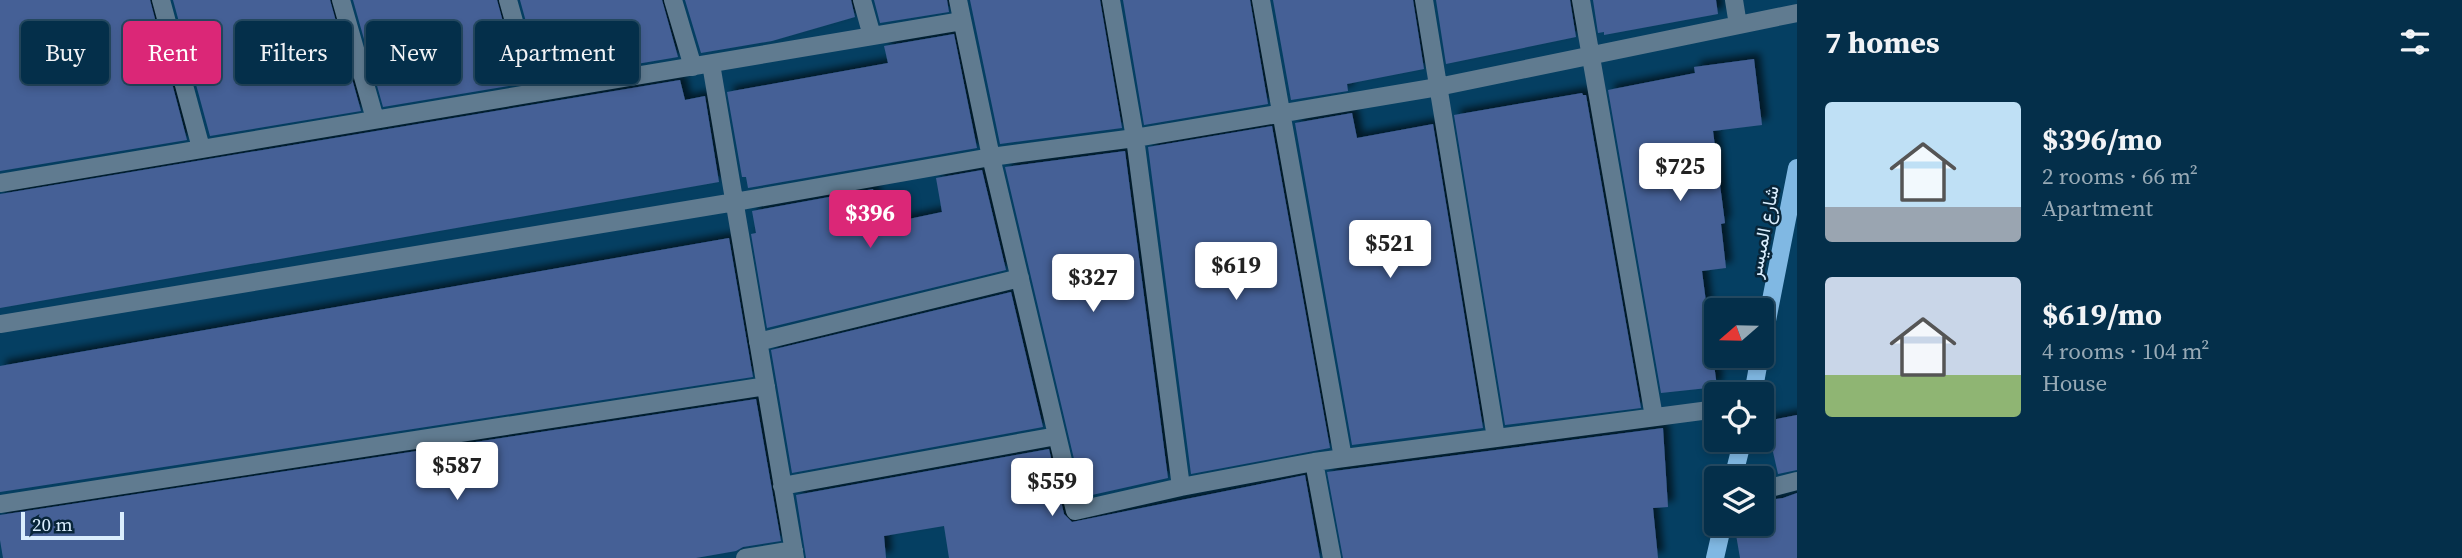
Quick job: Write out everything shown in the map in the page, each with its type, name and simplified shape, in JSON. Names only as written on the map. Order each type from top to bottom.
[{"type":"main road","name":"شارع الميسر","points":[[1771,298],[1797,168]]},
{"type":"main road","points":[[1715,558],[1720,536]]},
{"type":"street","points":[[161,0],[201,148]]},
{"type":"street","points":[[341,0],[375,119]]},
{"type":"street","points":[[508,0],[534,93]]},
{"type":"street","points":[[673,0],[702,65],[734,202],[794,554],[745,558]]},
{"type":"street","points":[[862,0],[872,36]]},
{"type":"street","points":[[958,0],[991,157],[1074,512],[1181,487],[1314,462],[1704,411]]},
{"type":"street","points":[[1111,0],[1135,138],[1181,487]]},
{"type":"street","points":[[1261,0],[1343,458]]},
{"type":"street","points":[[1424,0],[1496,438]]},
{"type":"street","points":[[1581,0],[1654,417]]},
{"type":"street","points":[[1734,0],[1738,25]]},
{"type":"street","points":[[0,324],[991,157],[1135,138],[1282,114],[1438,87],[1797,13]]},
{"type":"street","points":[[0,183],[962,21]]},
{"type":"street","points":[[758,342],[1020,278]]},
{"type":"street","points":[[0,504],[766,386]]},
{"type":"street","points":[[782,486],[1057,436]]},
{"type":"street","points":[[1314,462],[1332,558]]},
{"type":"street","points":[[1774,487],[1797,481]]},
{"type":"building","points":[[0,0],[150,0],[156,21],[123,21],[123,84],[172,84],[187,140],[0,171]]},
{"type":"building","points":[[173,0],[330,0],[336,21],[235,21],[235,84],[352,84],[352,79],[361,111],[210,136],[196,84],[221,84],[221,21],[179,21]]},
{"type":"building","points":[[353,0],[497,0],[503,21],[475,21],[475,84],[520,84],[383,107],[377,84],[461,84],[461,21],[366,21],[366,46]]},
{"type":"building","points":[[520,0],[662,0],[678,57],[639,64],[639,21],[526,21]]},
{"type":"building","points":[[685,0],[851,0],[855,17],[772,41],[701,53]]},
{"type":"building","points":[[874,0],[947,0],[949,12],[880,23]]},
{"type":"building","points":[[970,0],[1100,0],[1122,128],[1000,144]]},
{"type":"building","points":[[1123,0],[1250,0],[1268,104],[1144,125]]},
{"type":"building","points":[[1273,0],[1413,0],[1424,69],[1347,84],[1348,91],[1291,100]]},
{"type":"building","points":[[1436,0],[1570,0],[1576,37],[1446,64]]},
{"type":"building","points":[[1593,0],[1716,0],[1718,14],[1604,35],[1604,32],[1598,33]]},
{"type":"building","points":[[954,34],[977,148],[748,188],[746,177],[742,177],[727,92],[888,63],[884,46]]},
{"type":"building","points":[[1754,59],[1762,125],[1713,131],[1725,223],[1721,224],[1726,268],[1702,271],[1705,298],[1704,368],[1715,368],[1716,382],[1704,382],[1704,388],[1661,393],[1608,90],[1695,73],[1694,67]]},
{"type":"building","points":[[680,80],[685,100],[705,96],[719,182],[0,308],[0,194]]},
{"type":"building","points":[[1582,93],[1586,95],[1641,408],[1505,425],[1454,115]]},
{"type":"building","points":[[1352,113],[1357,138],[1433,124],[1483,428],[1352,445],[1295,123]]},
{"type":"building","points":[[1272,126],[1330,448],[1191,474],[1148,147]]},
{"type":"building","points":[[1125,151],[1168,478],[1083,497],[1005,167]]},
{"type":"building","points":[[982,170],[1006,270],[767,328],[751,234],[756,233],[752,211],[873,189],[880,225],[942,212],[936,178]]},
{"type":"building","points":[[729,238],[753,377],[0,492],[0,366]]},
{"type":"building","points":[[1011,292],[1043,427],[792,473],[771,350]]},
{"type":"building","points":[[756,399],[781,541],[743,547],[736,551],[696,558],[3,558],[0,515]]},
{"type":"building","points":[[1797,415],[1797,470],[1778,474],[1773,452],[1774,419]]},
{"type":"building","points":[[1663,428],[1668,507],[1653,508],[1658,558],[1343,558],[1327,472]]},
{"type":"building","points":[[1049,449],[1064,514],[1072,522],[1305,475],[1320,558],[949,558],[944,526],[884,536],[886,558],[806,558],[796,495]]},
{"type":"building","points":[[1797,493],[1797,558],[1740,558],[1736,536],[1774,536],[1774,499]]}]
